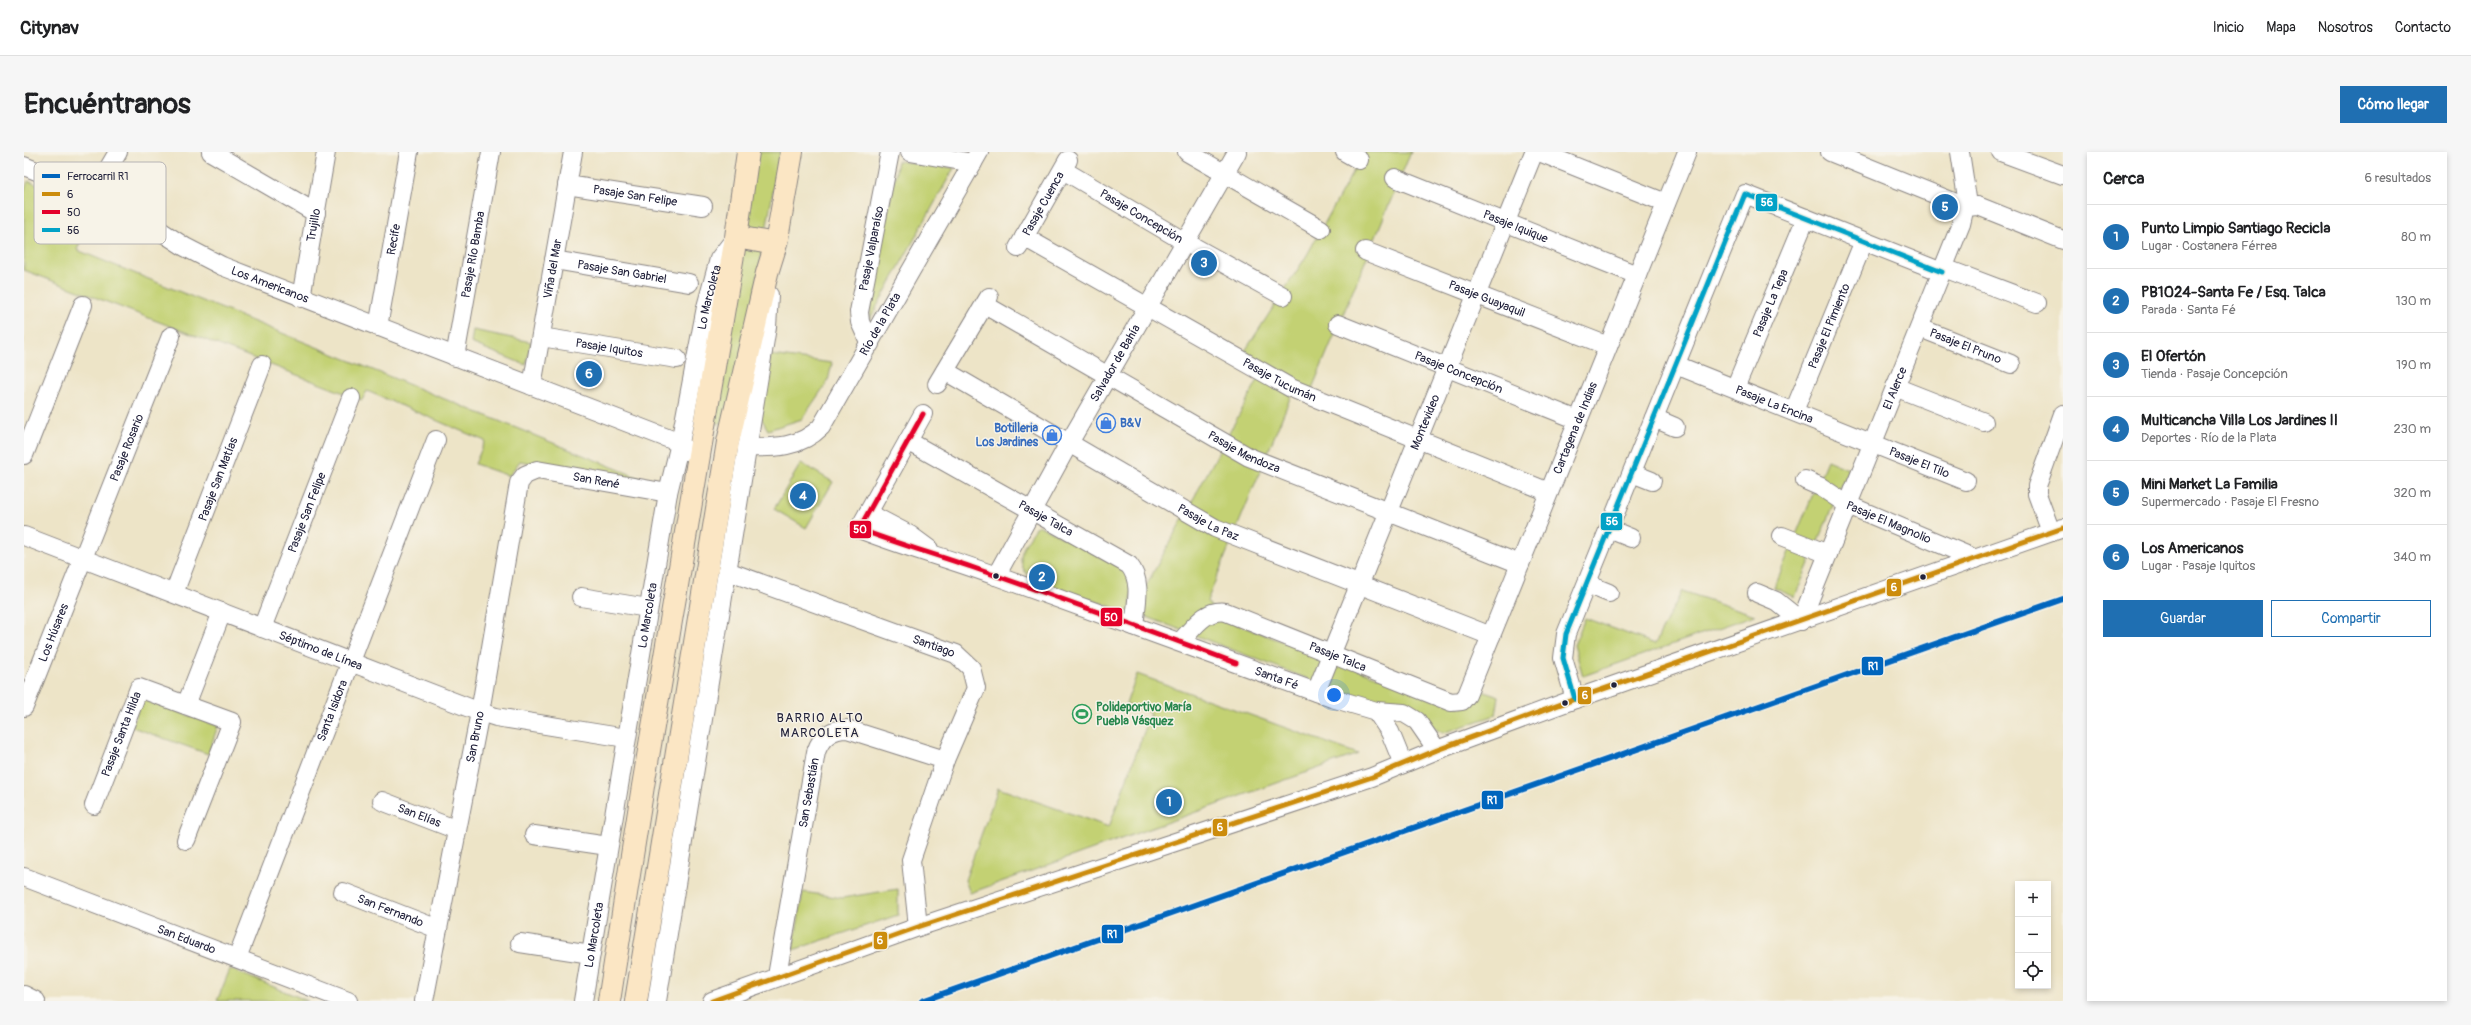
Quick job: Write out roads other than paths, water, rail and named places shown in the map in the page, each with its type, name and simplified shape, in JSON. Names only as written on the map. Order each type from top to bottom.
[{"type":"main road","name":"Lo Marcoleta","points":[[609,1001],[697,464],[736,237],[748,152]]},
{"type":"main road","points":[[636,1001],[727,449],[767,273],[776,244],[792,152]]},
{"type":"main road","points":[[736,237],[776,244]]},
{"type":"street","points":[[112,162],[118,152]]},
{"type":"street","points":[[211,152],[316,213]]},
{"type":"street","name":"Trujillo","points":[[301,298],[326,152]]},
{"type":"street","name":"Recife","points":[[378,327],[409,152]]},
{"type":"street","name":"Pasaje Río Bamba","points":[[455,357],[491,152]]},
{"type":"street","name":"Viña del Mar","points":[[532,386],[573,152]]},
{"type":"street","name":"Pasaje Valparaíso","points":[[870,344],[860,322],[859,312],[890,152]]},
{"type":"street","points":[[910,152],[976,158]]},
{"type":"street","points":[[1187,152],[1321,229]]},
{"type":"street","name":"Salvador de Bahía","points":[[996,576],[1108,375],[1237,152]]},
{"type":"street","name":"Montevideo","points":[[1316,692],[1534,152]]},
{"type":"street","points":[[1539,152],[1666,203]]},
{"type":"street","name":"Cartagena de Indias","points":[[1460,702],[1467,695],[1687,152]]},
{"type":"street","points":[[1830,152],[1966,207],[1978,206],[2063,240]]},
{"type":"street","name":"El Alerce","points":[[1801,620],[1920,328],[1966,207],[1966,189],[1960,152]]},
{"type":"street","points":[[2000,152],[2063,175]]},
{"type":"street","name":"Río de la Plata","points":[[747,447],[786,446],[802,441],[816,433],[827,420],[976,158]]},
{"type":"street","name":"Pasaje Concepción","points":[[1066,165],[1186,242],[1284,296]]},
{"type":"street","name":"Pasaje Cuenca","points":[[1021,243],[1066,165]]},
{"type":"street","name":"Los Americanos","points":[[24,166],[34,170]]},
{"type":"street","name":"Pasaje Iquique","points":[[1395,178],[1637,275]]},
{"type":"street","name":"Pasaje San Felipe","points":[[567,185],[703,206]]},
{"type":"street","points":[[1575,699],[1564,666],[1562,652],[1566,634],[1746,194],[1864,241],[2037,303]]},
{"type":"street","name":"Pasaje La Tepa","points":[[1735,388],[1806,218]]},
{"type":"street","name":"Los Americanos","points":[[166,234],[204,258],[301,298],[680,443],[697,464]]},
{"type":"street","name":"Lo Marcoleta","points":[[583,1001],[668,493],[680,443],[706,307],[719,259],[736,237]]},
{"type":"street","name":"Pasaje El Pimiento","points":[[1794,411],[1864,241]]},
{"type":"street","name":"Pasaje Tucumán","points":[[1021,243],[1148,308],[1291,388],[1549,492]]},
{"type":"street","name":"Pasaje Guayaquil","points":[[1365,251],[1608,346]]},
{"type":"street","name":"Pasaje San Gabriel","points":[[554,260],[689,283]]},
{"type":"street","points":[[658,1001],[770,303],[767,273]]},
{"type":"street","name":"Pasaje Mendoza","points":[[941,377],[987,301],[1108,375],[1249,457],[1520,564]]},
{"type":"street","points":[[24,455],[83,305]]},
{"type":"street","name":"Pasaje Concepción","points":[[1338,324],[1578,420]]},
{"type":"street","name":"Pasaje El Pruno","points":[[1920,328],[2011,364]]},
{"type":"street","name":"Pasaje Rosario","points":[[82,558],[92,539],[171,336]]},
{"type":"street","name":"Pasaje Iquitos","points":[[541,337],[677,359]]},
{"type":"street","name":"Pasaje San Matías","points":[[174,593],[262,365]]},
{"type":"street","name":"Pasaje La Encina","points":[[1676,365],[1873,442]]},
{"type":"street","name":"Pasaje La Paz","points":[[941,377],[1069,444],[1224,532],[1491,636]]},
{"type":"street","points":[[1895,387],[1984,422]]},
{"type":"street","name":"Pasaje San Felipe","points":[[262,628],[351,398]]},
{"type":"street","points":[[922,414],[859,529],[900,545],[936,554]]},
{"type":"street","points":[[712,1001],[777,976],[918,927],[1372,777],[1437,750],[1575,699],[2057,530],[2039,501],[2037,486],[2058,440],[2063,414]]},
{"type":"street","points":[[1654,418],[1675,427]]},
{"type":"street","name":"Santa Isidora","points":[[237,958],[436,440]]},
{"type":"street","name":"Pasaje Talca","points":[[908,441],[1129,565],[1136,574],[1138,586],[1134,626]]},
{"type":"street","name":"Pasaje El Tilo","points":[[1873,442],[1966,481]]},
{"type":"street","name":"San René","points":[[525,474],[543,471],[668,493]]},
{"type":"street","points":[[1632,473],[1652,481]]},
{"type":"street","name":"San Bruno","points":[[424,1001],[480,712],[517,488],[525,474]]},
{"type":"street","name":"Pasaje El Magnolio","points":[[1805,480],[1821,487],[1848,505],[1976,559]]},
{"type":"street","points":[[868,512],[910,535],[936,554]]},
{"type":"street","points":[[1609,529],[1631,538]]},
{"type":"street","name":"Séptimo de Línea","points":[[24,536],[480,712],[516,720],[626,738]]},
{"type":"street","points":[[1782,536],[1828,554]]},
{"type":"street","name":"Santa Fé","points":[[936,554],[1316,692],[1376,711],[1397,711],[1411,717],[1424,730],[1437,750]]},
{"type":"street","name":"Los Húsares","points":[[24,707],[82,558]]},
{"type":"street","name":"Santiago","points":[[727,571],[962,657],[971,668],[976,688],[945,760],[911,860],[918,927]]},
{"type":"street","points":[[1586,584],[1609,592]]},
{"type":"street","points":[[1757,593],[1776,601],[1801,620]]},
{"type":"street","points":[[582,597],[648,608]]},
{"type":"street","name":"Pasaje Talca","points":[[1180,642],[1208,614],[1217,611],[1451,702],[1460,702]]},
{"type":"street","points":[[186,705],[222,612]]},
{"type":"street","name":"Pasaje Santa Hilda","points":[[94,805],[139,688],[232,722],[186,840]]},
{"type":"street","points":[[1376,711],[1390,732],[1403,764]]},
{"type":"street","name":"San Sebastián","points":[[777,976],[816,752],[823,738],[834,730],[847,729],[945,760]]},
{"type":"street","name":"San Elías","points":[[382,801],[457,830]]},
{"type":"street","points":[[534,835],[608,846]]},
{"type":"street","name":"San Eduardo","points":[[24,877],[348,1001]]},
{"type":"street","name":"San Fernando","points":[[343,892],[438,929]]},
{"type":"street","points":[[520,943],[591,954]]},
{"type":"street","points":[[24,995],[36,1001]]},
{"type":"rail line","name":"R1","points":[[922,1001],[2063,599]]},
{"type":"place","name":"Mini Market La Familia","points":[[1945,207]]},
{"type":"place","name":"El Ofertón","points":[[1204,263]]},
{"type":"place","name":"Los Americanos","points":[[589,374]]},
{"type":"place","name":"B&V","points":[[1106,423]]},
{"type":"place","name":"Botilleria Los Jardines","points":[[1052,435]]},
{"type":"place","name":"Multicancha Villa Los Jardines II","points":[[803,496]]},
{"type":"place","name":"PB1024-Santa Fe / Esq. Talca","points":[[1042,577]]},
{"type":"place","name":"Polideportivo María Puebla Vásquez","points":[[1082,714]]},
{"type":"place","name":"Punto Limpio Santiago Recicla","points":[[1169,802]]},
{"type":"district","name":"BARRIO ALTO MARCOLETA","points":[[820,724]]}]
